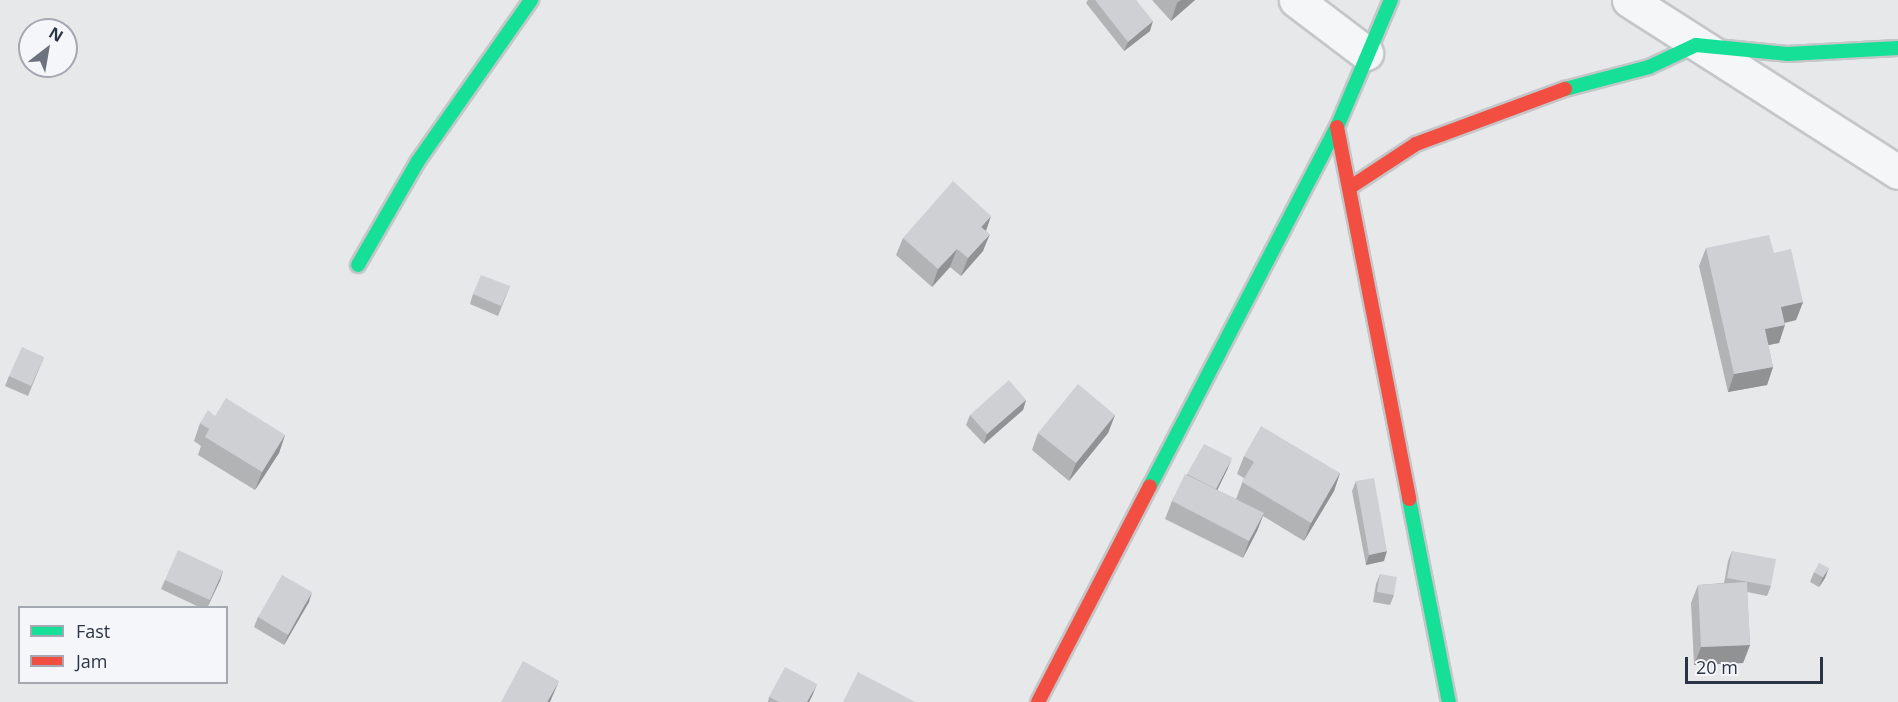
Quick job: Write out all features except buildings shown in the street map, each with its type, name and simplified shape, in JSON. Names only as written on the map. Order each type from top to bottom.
[{"type":"street","points":[[358,265],[418,161],[531,0]]},
{"type":"street","points":[[1296,0],[1366,53]]},
{"type":"street","points":[[1038,702],[1337,127],[1366,53],[1391,0]]},
{"type":"street","points":[[1629,0],[1696,45],[1898,172]]},
{"type":"street","points":[[1349,188],[1416,144],[1536,98],[1649,67],[1696,45],[1787,54],[1898,48]]},
{"type":"street","points":[[1337,127],[1449,702]]},
{"type":"traffic: fast","points":[[358,265],[418,161],[531,0]]},
{"type":"traffic: fast","points":[[1150,486],[1337,127],[1391,0]]},
{"type":"traffic: fast","points":[[1565,89],[1649,67],[1696,45],[1787,54],[1898,48]]},
{"type":"traffic: fast","points":[[1409,499],[1449,702]]},
{"type":"traffic: jam","points":[[1349,188],[1416,144],[1565,89]]},
{"type":"traffic: jam","points":[[1337,127],[1409,499]]},
{"type":"traffic: jam","points":[[1038,702],[1150,486]]}]
